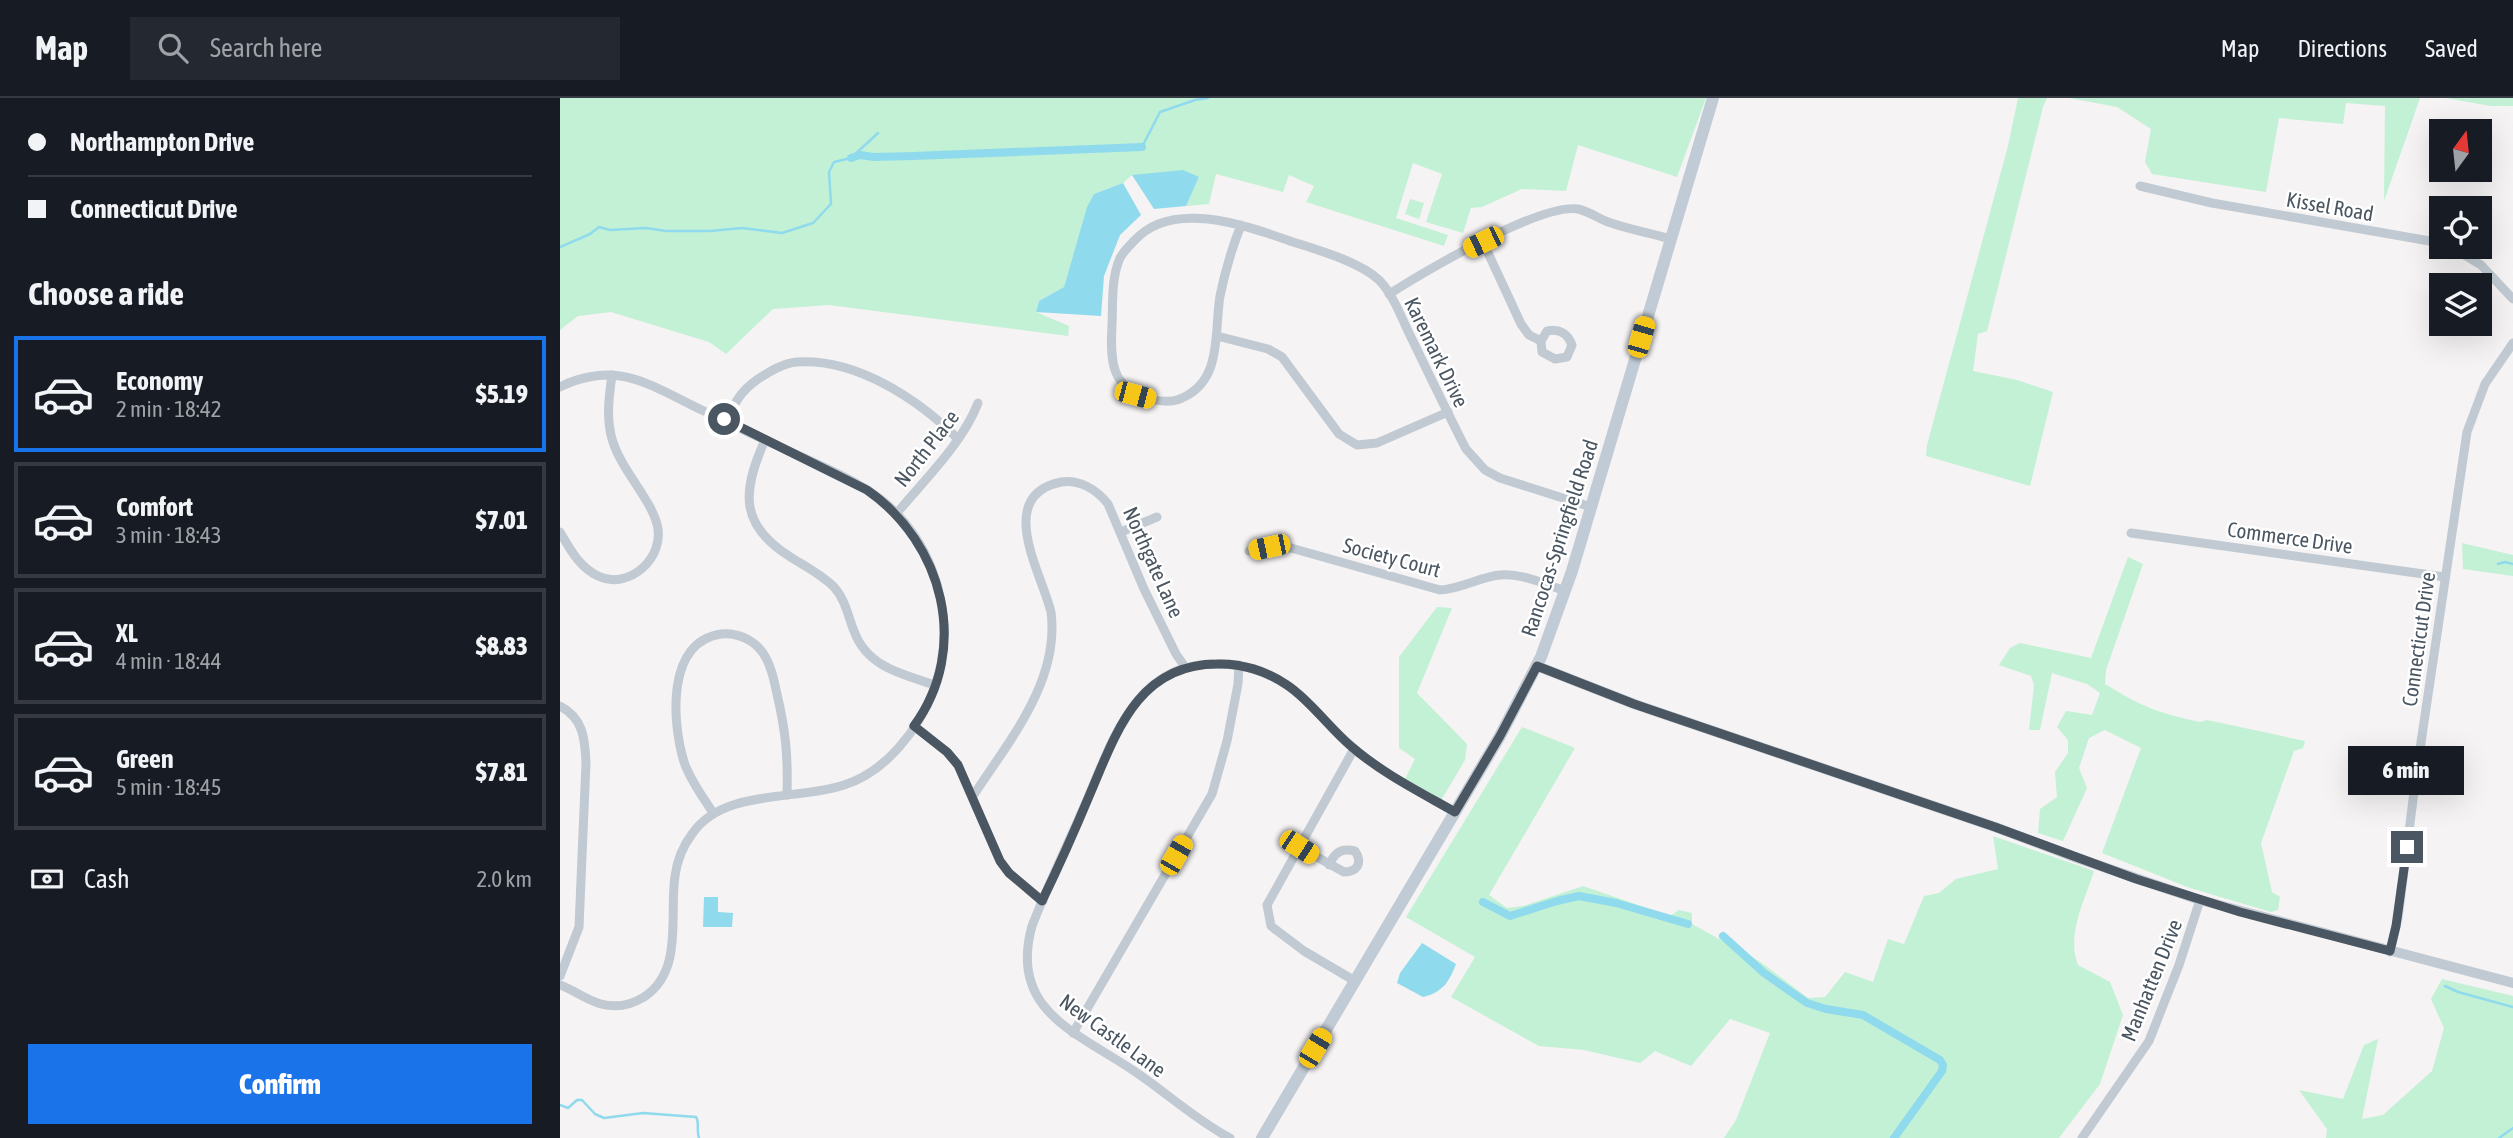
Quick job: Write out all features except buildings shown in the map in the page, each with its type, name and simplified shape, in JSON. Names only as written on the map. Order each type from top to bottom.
[{"type":"main road","name":"Rancocas-Springfield Road","points":[[1262,1138],[1500,736],[1537,666],[1565,591],[1713,98]]},
{"type":"street","name":"Kissel Road","points":[[2140,186],[2212,203],[2429,241]]},
{"type":"street","points":[[1389,294],[1432,267],[1483,242],[1538,216],[1563,209],[1578,209],[1609,222],[1670,239]]},
{"type":"street","name":"Karemark Drive","points":[[1241,225],[1227,264],[1220,299],[1215,355],[1201,386],[1174,402],[1135,395],[1121,384],[1110,354],[1115,273],[1121,255],[1143,230],[1159,222],[1185,219],[1241,225],[1323,252],[1378,279],[1389,294],[1466,449],[1485,470],[1523,486],[1591,507]]},
{"type":"street","points":[[1483,242],[1521,324],[1529,335],[1541,341]]},
{"type":"street","points":[[2471,259],[2481,265],[2513,299]]},
{"type":"street","points":[[1216,336],[1268,349],[1282,357],[1339,434],[1357,445],[1377,443],[1448,412]]},
{"type":"street","name":"Connecticut Drive","points":[[2390,951],[2398,918],[2414,785],[2470,419],[2485,384],[2513,343]]},
{"type":"street","points":[[729,422],[733,405],[749,385],[766,373],[798,362],[839,367],[887,385],[943,424],[958,439]]},
{"type":"street","points":[[560,532],[579,562],[593,573],[609,580],[625,578],[640,570],[657,546],[657,523],[614,447],[610,432],[612,375]]},
{"type":"street","points":[[560,387],[572,381],[612,375],[639,382],[729,422],[867,490],[897,513],[924,553],[941,601],[944,639],[935,685],[914,726],[886,760],[857,779],[835,788],[745,802],[713,813],[693,832],[678,861],[674,883],[670,956],[656,987],[638,1001],[616,1006],[593,1002],[560,985]]},
{"type":"street","name":"North Place","points":[[897,513],[958,439],[972,419],[978,403]]},
{"type":"street","points":[[765,440],[750,475],[748,491],[750,508],[761,530],[786,554],[814,571],[837,591],[860,645],[874,661],[891,671],[935,685]]},
{"type":"street","name":"Northgate Lane","points":[[973,796],[1030,707],[1048,661],[1052,622],[1049,603],[1026,538],[1024,522],[1039,493],[1052,485],[1067,481],[1080,484],[1098,492],[1112,510],[1144,589],[1185,667]]},
{"type":"street","points":[[1121,532],[1157,517]]},
{"type":"street","name":"Commerce Drive","points":[[2131,533],[2445,576]]},
{"type":"street","name":"Society Court","points":[[1249,551],[1269,547],[1291,548],[1440,590],[1507,575],[1565,591]]},
{"type":"street","points":[[713,813],[684,764],[679,739],[677,699],[678,676],[683,661],[698,643],[712,636],[728,634],[751,641],[762,652],[769,667],[787,736],[787,795]]},
{"type":"street","name":"New Castle Lane","points":[[1230,1138],[1198,1119],[1139,1074],[1073,1033],[1044,1009],[1029,980],[1027,947],[1032,926],[1120,724],[1150,688],[1169,674],[1185,667],[1214,664],[1239,666],[1270,675],[1290,687],[1354,749],[1455,812]]},
{"type":"street","points":[[1073,1033],[1212,794],[1227,741],[1239,666]]},
{"type":"street","points":[[1537,666],[1634,704],[2200,900],[2513,983]]},
{"type":"street","points":[[560,706],[569,711],[580,725],[585,743],[586,763],[579,928],[560,976]]},
{"type":"street","points":[[914,726],[953,758],[973,796],[984,828],[1000,861],[1009,873],[1042,901]]},
{"type":"street","points":[[1354,749],[1267,905],[1271,926],[1304,951],[1355,981]]},
{"type":"street","points":[[1299,847],[1329,864]]},
{"type":"street","name":"Manhatten Drive","points":[[2082,1138],[2149,1041],[2176,975],[2200,900]]},
{"type":"green space","points":[[560,98],[1706,98],[1677,177],[1578,145],[1566,191],[1522,189],[1482,207],[1471,208],[1463,233],[1426,222],[1442,174],[1413,163],[1396,218],[1448,235],[1444,246],[1306,202],[1314,186],[1289,175],[1283,192],[1216,174],[1209,204],[1186,206],[1199,177],[1132,175],[1123,183],[1094,194],[1087,208],[1064,287],[1039,301],[1036,312],[1069,326],[1068,336],[829,305],[773,309],[726,354],[709,342],[611,312],[578,316],[560,330]]},
{"type":"green space","points":[[2018,98],[2047,98],[1987,331],[1978,334],[1973,371],[2017,380],[2053,392],[2030,486],[1926,456],[2008,146]]},
{"type":"green space","points":[[2069,98],[2420,98],[2384,201],[2385,106],[2346,103],[2343,124],[2279,118],[2266,192],[2152,174],[2145,162],[2151,129],[2117,107]]},
{"type":"green space","points":[[2445,98],[2513,98],[2513,106],[2491,106]]},
{"type":"green space","points":[[1410,199],[1424,203],[1419,219],[1405,214]]},
{"type":"green space","points":[[2462,543],[2513,555],[2513,576],[2463,569]]},
{"type":"green space","points":[[2128,557],[2143,564],[2106,670],[2105,684],[2140,704],[2173,716],[2200,722],[2207,720],[2305,741],[2303,748],[2294,751],[2261,843],[2272,892],[2280,897],[2278,910],[2271,912],[2190,888],[2102,853],[2141,748],[2105,730],[2089,738],[2079,768],[2087,788],[2063,841],[2038,833],[2040,809],[2057,797],[2055,772],[2068,753],[2068,740],[2057,727],[2066,711],[2092,715],[2100,693],[2087,684],[2052,673],[2040,730],[2029,730],[2034,685],[2031,676],[1999,665],[2010,648],[2020,643],[2091,658]]},
{"type":"green space","points":[[1437,607],[1452,608],[1417,693],[1467,744],[1465,760],[1440,802],[1404,781],[1415,759],[1399,748],[1399,657]]},
{"type":"green space","points":[[1522,727],[1575,748],[1489,895],[1507,908],[1523,906],[1583,886],[1670,916],[1679,910],[1692,913],[1692,924],[1759,961],[1808,998],[1825,997],[1845,972],[1873,982],[1888,939],[1904,944],[1924,896],[1939,893],[1956,879],[1998,869],[1993,836],[2094,871],[2075,930],[2075,954],[2078,965],[2110,982],[2123,1015],[2100,1084],[2059,1138],[1724,1138],[1736,1120],[1770,1033],[1730,1019],[1691,1066],[1655,1051],[1640,1063],[1584,1050],[1539,1046],[1451,997],[1475,957],[1406,917]]},
{"type":"green space","points":[[2442,979],[2513,996],[2513,1138],[2326,1138],[2327,1129],[2299,1090],[2343,1099],[2364,1045],[2378,1039],[2362,1119],[2383,1115],[2432,1071],[2444,1028],[2431,999]]},
{"type":"water","points":[[1183,170],[1199,177],[1186,206],[1154,209],[1132,175]]},
{"type":"water","points":[[1123,183],[1141,215],[1120,235],[1104,276],[1101,316],[1036,312],[1039,301],[1064,287],[1087,207],[1094,194]]},
{"type":"water","points":[[704,897],[718,897],[718,912],[733,913],[732,927],[703,927]]},
{"type":"water","points":[[1422,943],[1456,964],[1444,985],[1436,992],[1423,997],[1397,983],[1400,973]]},
{"type":"waterway","points":[[1142,147],[1160,112],[1208,98]]},
{"type":"waterway","points":[[560,247],[590,234],[599,227],[610,230],[646,228],[666,231],[742,228],[782,233],[813,223],[831,204],[829,172],[834,162],[851,158],[878,133]]},
{"type":"waterway","points":[[851,158],[860,155],[913,156],[1142,147]]},
{"type":"waterway","points":[[2498,564],[2513,564]]},
{"type":"waterway","points":[[1483,902],[1510,916],[1579,896],[1616,903],[1688,924]]},
{"type":"waterway","points":[[1723,936],[1764,973],[1807,1003],[1863,1015],[1940,1060],[1942,1071],[1894,1138]]},
{"type":"waterway","points":[[2445,986],[2513,1007]]},
{"type":"waterway","points":[[560,1105],[568,1108],[577,1100],[582,1100],[595,1114],[604,1118],[643,1113],[696,1117],[699,1138]]},
{"type":"waterway","points":[[2499,1138],[2513,1128]]},
{"type":"route","points":[[724,419],[867,490],[897,513],[911,532],[930,565],[941,601],[944,626],[938,677],[929,701],[914,726],[947,752],[958,765],[1000,861],[1014,878],[1042,901],[1109,747],[1127,714],[1142,696],[1169,674],[1191,665],[1214,664],[1248,667],[1280,680],[1354,749],[1455,812],[1537,666],[1576,679],[1634,704],[1995,827],[2136,879],[2240,912],[2390,951],[2407,847]]}]
